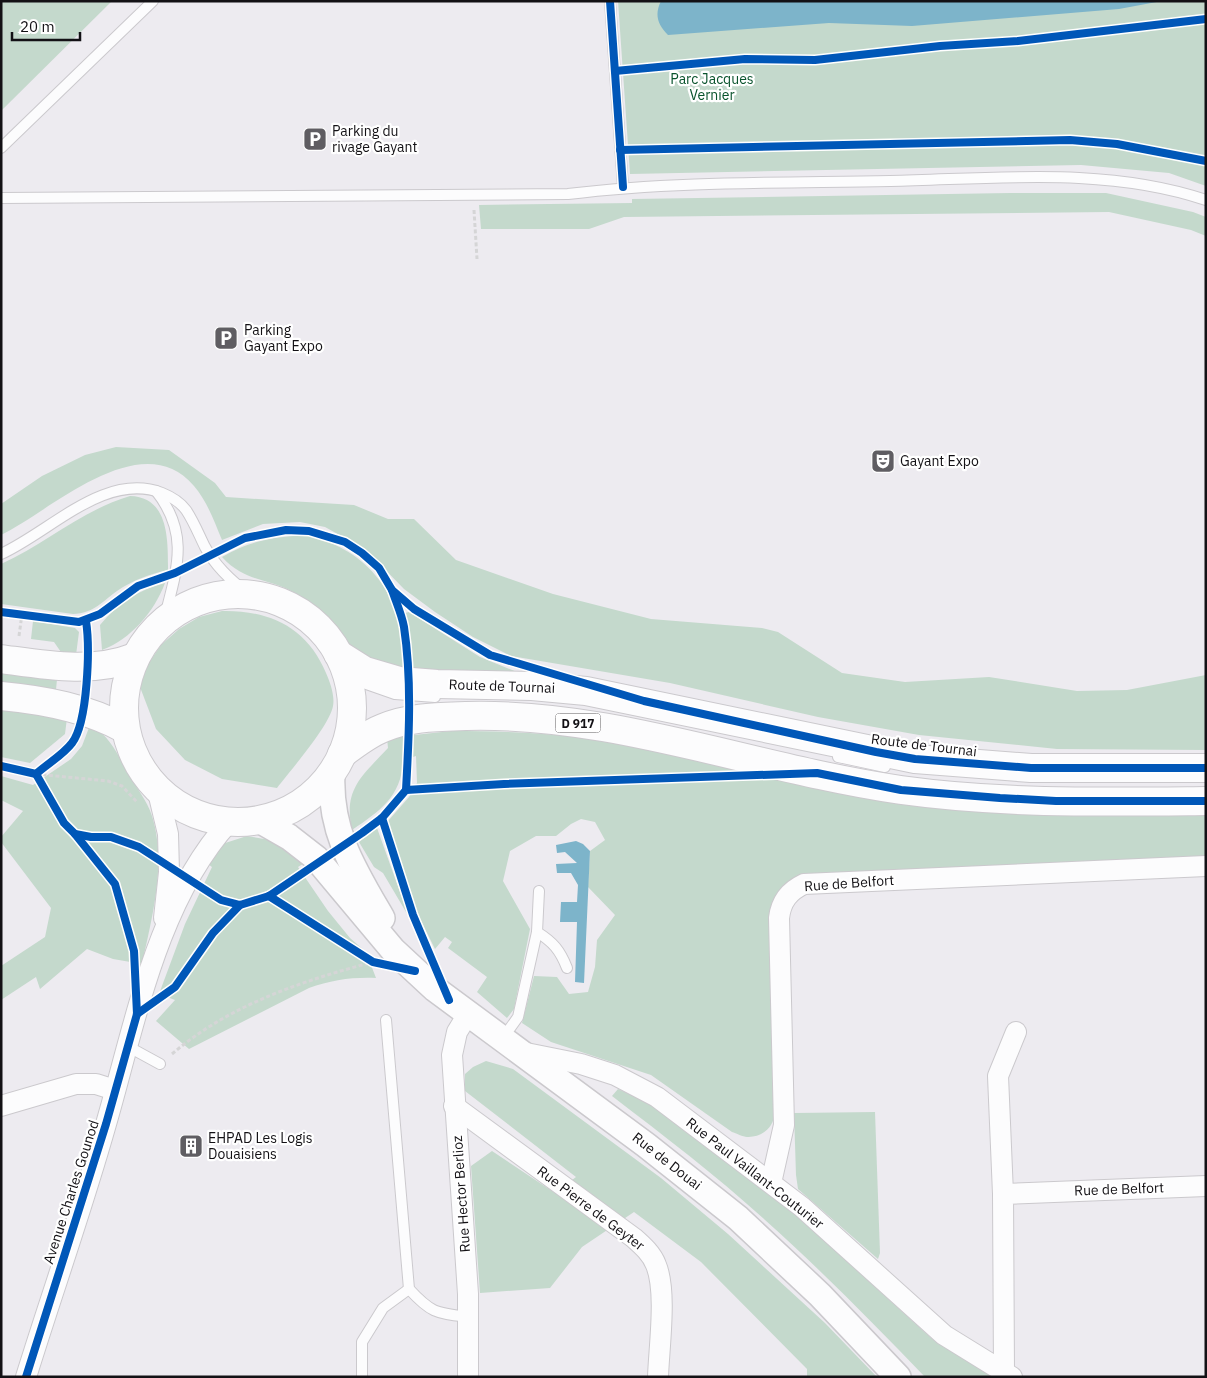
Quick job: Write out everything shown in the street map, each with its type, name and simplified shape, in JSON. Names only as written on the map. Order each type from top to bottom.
[{"type":"main road","points":[[249,594],[273,600],[306,616],[324,634],[342,664],[351,697],[351,714],[337,763],[315,792],[294,807],[259,820],[229,822],[206,818],[148,797],[125,729],[124,692],[135,658],[148,638],[164,620],[186,606],[210,597],[249,594]]},
{"type":"main road","points":[[9,652],[74,667],[113,664],[135,658]]},
{"type":"main road","name":"Route de Tournai","points":[[342,664],[399,681],[437,684],[532,686],[586,691],[915,759],[1030,768],[1206,768]]},
{"type":"main road","points":[[1,696],[70,707],[103,718],[125,729]]},
{"type":"main road","name":"D 917","points":[[337,763],[366,736],[403,722],[438,717],[535,718],[623,730],[901,790],[1056,801],[1206,800]]},
{"type":"street","name":"Rue de Douai","points":[[337,763],[333,810],[342,843],[371,898],[415,971]]},
{"type":"street","name":"Avenue Charles Gounod","points":[[148,797],[167,823],[169,853],[163,935]]},
{"type":"street","name":"Rue de Douai","points":[[259,820],[289,837],[316,858],[393,950],[415,971],[468,1014],[653,1150],[716,1200],[798,1273],[898,1377]]},
{"type":"street","name":"Avenue Charles Gounod","points":[[26,1377],[127,1046],[163,935],[193,872],[229,822]]},
{"type":"street","name":"Rue de Belfort","points":[[771,1183],[784,1125],[779,918],[783,901],[796,888],[804,884],[1206,866]]},
{"type":"street","name":"Rue Hector Berlioz","points":[[468,1014],[457,1032],[453,1048],[454,1106],[468,1317],[468,1377]]},
{"type":"street","points":[[1008,1374],[998,1076],[1016,1032]]},
{"type":"street","name":"Rue Paul Vaillant-Couturier","points":[[511,1045],[581,1064],[629,1081],[671,1107],[802,1207],[944,1335],[1008,1374]]},
{"type":"street","points":[[1,1106],[76,1084],[96,1084],[115,1090]]},
{"type":"street","name":"Rue Pierre de Geyter","points":[[454,1106],[634,1238],[650,1255],[656,1264],[660,1284],[658,1377]]},
{"type":"street","name":"Rue de Belfort","points":[[1003,1194],[1206,1186]]},
{"type":"lane","points":[[1,148],[153,1]]},
{"type":"lane","points":[[610,1],[623,187]]},
{"type":"lane","points":[[2,197],[568,194],[623,187],[1055,178],[1129,181],[1184,193],[1206,200]]},
{"type":"lane","points":[[1,554],[106,494],[134,487],[145,487],[171,496],[185,509],[210,557],[226,576],[249,594]]},
{"type":"lane","points":[[155,490],[171,513],[178,534],[175,573],[164,620]]},
{"type":"lane","points":[[342,664],[366,686],[395,694],[449,697]]},
{"type":"lane","points":[[630,711],[705,727]]},
{"type":"lane","points":[[827,754],[891,768]]},
{"type":"lane","points":[[511,1045],[536,932],[539,891]]},
{"type":"lane","points":[[536,932],[553,943],[561,953],[567,968]]},
{"type":"lane","points":[[386,1020],[409,1289],[427,1308],[443,1314],[468,1317]]},
{"type":"lane","points":[[127,1046],[160,1064]]},
{"type":"lane","points":[[362,1377],[362,1342],[383,1308],[409,1289]]},
{"type":"path","points":[[473,194],[477,259]]},
{"type":"path","points":[[9,652],[22,614]]},
{"type":"path","points":[[38,777],[108,781],[148,797]]},
{"type":"path","points":[[365,957],[373,962],[415,971]]},
{"type":"path","points":[[160,1064],[192,1037],[240,1009],[296,985],[373,962]]},
{"type":"green space","points":[[1,1],[112,1],[1,111]]},
{"type":"green space","name":"Parc Jacques Vernier","points":[[618,1],[1206,1],[1206,186],[1169,173],[1081,165],[630,174]]},
{"type":"green space","points":[[1106,193],[1193,212],[1206,217],[1206,236],[1191,230],[1109,212],[624,217],[589,229],[481,229],[479,205],[632,203],[632,199]]},
{"type":"green space","points":[[116,447],[169,450],[215,483],[226,497],[354,505],[388,519],[414,519],[456,560],[553,594],[651,619],[762,628],[778,632],[842,673],[905,682],[989,677],[1077,691],[1127,690],[1206,675],[1206,750],[1057,749],[919,735],[818,717],[670,683],[511,656],[473,637],[435,612],[404,589],[365,549],[325,527],[300,522],[263,524],[222,540],[206,505],[194,486],[173,469],[149,464],[123,468],[96,478],[1,535],[1,504],[42,476],[85,455]]},
{"type":"green space","points":[[130,496],[143,498],[159,512],[164,522],[168,546],[168,570],[129,584],[87,612],[73,614],[1,604],[1,564],[80,518]]},
{"type":"green space","points":[[304,535],[325,541],[344,550],[362,561],[376,576],[388,593],[396,612],[401,632],[403,655],[412,655],[405,613],[409,612],[480,657],[517,672],[516,678],[408,668],[368,661],[359,657],[334,625],[310,602],[285,588],[248,576],[222,557],[252,543],[281,537]]},
{"type":"green space","points":[[165,583],[155,604],[132,632],[102,650],[100,625],[107,617],[121,604],[137,594]]},
{"type":"green space","points":[[222,611],[239,611],[271,618],[297,633],[318,657],[333,694],[333,706],[325,724],[300,760],[277,788],[222,779],[185,760],[156,729],[140,687],[148,664],[161,645],[179,629],[199,617]]},
{"type":"green space","points":[[33,621],[75,628],[79,632],[76,655],[63,655],[54,642],[31,639]]},
{"type":"green space","points":[[1,673],[57,679],[56,690],[1,682]]},
{"type":"green space","points":[[1,707],[67,718],[65,734],[30,763],[1,757]]},
{"type":"green space","points":[[90,725],[103,734],[116,752],[147,804],[156,834],[158,872],[154,909],[142,964],[113,959],[87,949],[40,989],[36,977],[1,1000],[1,966],[45,937],[51,908],[1,842],[1,837],[23,811],[1,800],[1,776],[33,785],[71,759],[82,746]]},
{"type":"green space","points":[[451,731],[570,736],[1206,814],[1206,859],[804,877],[771,917],[774,1118],[765,1132],[754,1137],[745,1137],[732,1132],[651,1075],[551,1042],[522,1023],[534,976],[557,977],[569,994],[588,992],[595,967],[597,940],[615,915],[588,887],[590,851],[605,840],[595,822],[581,819],[556,836],[536,836],[510,851],[503,881],[530,929],[514,1009],[507,1018],[477,992],[487,977],[448,948],[452,942],[445,937],[435,949],[417,913],[388,821],[409,797],[417,783],[416,756],[403,760],[399,783],[388,801],[372,816],[352,830],[350,804],[357,784],[363,775],[388,748],[387,738]]},
{"type":"green space","points":[[377,828],[409,917],[383,873],[374,867],[359,842]]},
{"type":"green space","points":[[247,836],[270,840],[306,862],[298,867],[328,911],[350,938],[366,952],[376,978],[342,980],[309,988],[189,1049],[156,1021],[175,1000],[159,994],[185,924],[212,867],[205,862],[219,845]]},
{"type":"green space","points":[[486,1061],[513,1069],[661,1178],[728,1234],[825,1323],[877,1377],[807,1377],[807,1369],[701,1262],[634,1212],[582,1247],[550,1288],[480,1293],[471,1166],[492,1151],[555,1193],[576,1177],[465,1091],[465,1074],[473,1067]]},
{"type":"green space","points":[[618,1089],[661,1109],[781,1201],[930,1337],[996,1377],[925,1377],[846,1297],[765,1220],[671,1141],[612,1096]]},
{"type":"green space","points":[[875,1112],[880,1253],[878,1259],[798,1189],[794,1113]]},
{"type":"water","points":[[661,1],[1162,1],[1119,9],[912,26],[829,23],[668,35],[658,20]]},
{"type":"water","points":[[576,841],[583,844],[590,851],[584,983],[575,982],[577,922],[560,922],[561,902],[577,902],[578,885],[571,873],[557,873],[556,864],[577,863],[565,852],[557,853],[556,845]]},
{"type":"cycle path","points":[[610,1],[623,187]]},
{"type":"cycle path","points":[[615,71],[745,59],[815,60],[940,46],[1018,41],[1206,19]]},
{"type":"cycle path","points":[[620,150],[1070,140],[1117,144],[1206,161]]},
{"type":"cycle path","points":[[1,612],[79,622],[100,614],[138,586],[175,573],[245,538],[286,530],[309,531],[345,542],[362,553],[379,568],[392,590],[414,609],[490,655],[644,701],[915,759],[1031,768],[1206,768]]},
{"type":"cycle path","points":[[392,590],[403,622],[407,647],[409,729],[406,790]]},
{"type":"cycle path","points":[[1,766],[36,774],[72,743],[82,719],[85,702],[88,665],[86,621]]},
{"type":"cycle path","points":[[36,774],[64,823],[75,834],[91,837],[111,837],[139,847],[221,900],[240,905],[269,896],[362,833],[382,818],[406,790],[504,784],[817,773],[901,790],[1000,798],[1056,801],[1206,801]]},
{"type":"cycle path","points":[[382,818],[413,915],[449,1000]]},
{"type":"cycle path","points":[[26,1377],[106,1124],[137,1014],[134,951],[115,884],[75,834]]},
{"type":"cycle path","points":[[269,896],[373,962],[415,971]]},
{"type":"cycle path","points":[[137,1014],[175,987],[213,933],[240,905]]},
{"type":"place","name":"Parking du rivage Gayant","points":[[315,139]]},
{"type":"place","name":"Parking Gayant Expo","points":[[226,338]]},
{"type":"place","name":"Gayant Expo","points":[[883,461]]},
{"type":"place","name":"EHPAD Les Logis Douaisiens","points":[[191,1146]]}]
